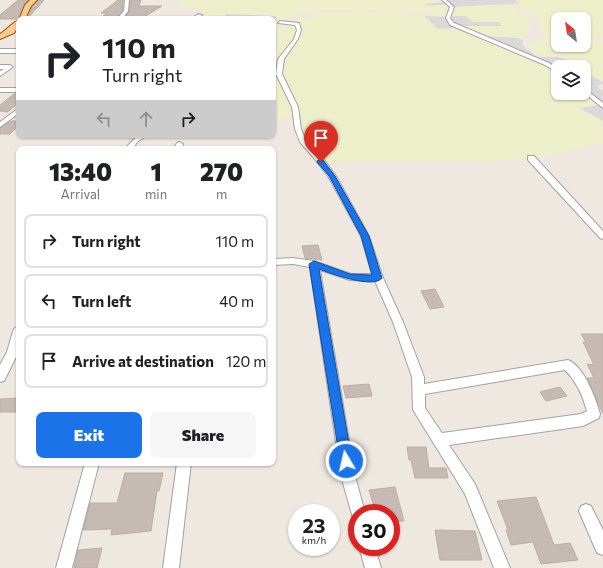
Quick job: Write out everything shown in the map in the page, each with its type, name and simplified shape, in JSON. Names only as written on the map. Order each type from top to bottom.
[{"type":"main road","points":[[23,16],[28,5],[34,0]]},
{"type":"main road","points":[[0,37],[16,25]]},
{"type":"street","points":[[122,16],[128,8],[127,0]]},
{"type":"street","points":[[444,0],[452,7],[448,18],[452,24],[551,67]]},
{"type":"street","points":[[280,22],[297,24],[299,30],[296,39],[280,59],[281,66],[279,74],[295,107],[300,136],[303,142],[316,155],[332,176],[365,236],[378,278],[406,343],[418,378],[419,409],[470,489],[502,568]]},
{"type":"street","points":[[0,51],[16,51]]},
{"type":"street","points":[[0,67],[10,67],[0,74]]},
{"type":"street","points":[[0,90],[16,90]]},
{"type":"street","points":[[591,96],[603,106]]},
{"type":"street","points":[[0,125],[16,112]]},
{"type":"street","points":[[132,146],[140,138]]},
{"type":"street","points":[[531,158],[556,183],[603,236]]},
{"type":"street","points":[[276,262],[292,261],[314,264],[350,277],[378,278]]},
{"type":"street","points":[[314,264],[348,476],[356,504]]},
{"type":"street","points":[[0,377],[13,352],[16,341]]},
{"type":"street","points":[[418,390],[568,365],[575,371],[593,406],[594,414],[583,420],[438,440]]},
{"type":"street","points":[[64,568],[91,466]]},
{"type":"street","points":[[171,568],[184,466]]},
{"type":"street","points":[[586,511],[603,547]]},
{"type":"street","points":[[370,556],[373,568]]},
{"type":"shaded area","points":[[442,0],[515,0],[520,4],[448,7],[446,5],[428,6],[424,3],[444,2]]},
{"type":"shaded area","points":[[227,14],[276,16],[224,16]]},
{"type":"shaded area","points":[[424,16],[446,17],[445,19],[448,23],[456,28],[438,29]]},
{"type":"shaded area","points":[[452,16],[466,16],[473,22],[499,22],[502,27],[458,26],[452,21]]},
{"type":"shaded area","points":[[485,36],[519,38],[523,41],[522,44],[525,48],[535,55],[529,55]]},
{"type":"shaded area","points":[[557,57],[569,60],[551,60],[551,66],[534,58]]},
{"type":"shaded area","points":[[591,75],[603,82],[603,84],[596,85],[603,91],[603,104],[591,95]]},
{"type":"shaded area","points":[[598,105],[603,107],[603,121],[579,108]]},
{"type":"green space","points":[[180,0],[442,0],[444,2],[425,4],[428,6],[446,5],[448,7],[443,16],[393,10],[308,11],[288,19],[277,21],[276,16],[227,14],[224,16],[212,16],[199,10],[193,8],[189,9],[176,4]]},
{"type":"green space","points":[[515,0],[603,0],[603,38],[591,39],[591,12],[551,12],[551,41],[528,43],[529,41],[549,37],[540,28],[539,20],[514,4],[520,3]]},
{"type":"green space","points":[[508,4],[526,17],[531,23],[528,34],[519,38],[485,36],[458,26],[502,26],[499,22],[473,22],[466,16],[452,16],[454,7]]},
{"type":"green space","points":[[315,12],[388,12],[424,16],[438,29],[456,28],[546,65],[551,69],[551,100],[591,99],[598,105],[579,108],[603,121],[603,142],[572,151],[521,159],[493,161],[344,162],[326,164],[324,155],[309,144],[302,131],[301,116],[276,119],[276,27],[287,28],[289,21],[297,18],[308,19]]},
{"type":"green space","points":[[603,40],[603,82],[591,75],[591,60],[573,60],[575,59],[541,55],[530,49],[528,45],[551,43],[551,52],[591,52],[591,41]]},
{"type":"building","points":[[28,0],[24,4],[19,16],[16,16],[16,19],[0,19],[0,15],[17,1]]},
{"type":"building","points":[[38,0],[44,0],[28,16],[32,7]]},
{"type":"building","points":[[118,0],[123,0],[123,10],[118,16],[103,16],[107,13],[101,13]]},
{"type":"building","points":[[130,0],[141,0],[139,6],[162,6],[146,16],[126,16],[129,11]]},
{"type":"building","points":[[16,94],[16,105],[8,112],[0,111],[0,105]]},
{"type":"building","points":[[11,121],[16,121],[16,128],[10,134],[0,134],[0,128]]},
{"type":"building","points":[[318,245],[322,260],[305,258],[302,246]]},
{"type":"building","points":[[435,289],[444,307],[430,309],[421,291]]},
{"type":"building","points":[[581,334],[603,334],[603,414],[587,378],[594,378],[587,364],[594,365],[583,342],[586,342]]},
{"type":"building","points":[[369,384],[372,396],[346,398],[343,386]]},
{"type":"building","points":[[560,387],[567,396],[546,401],[540,392]]},
{"type":"building","points":[[16,398],[16,412],[0,412],[0,399]]},
{"type":"building","points":[[407,447],[426,447],[429,468],[446,468],[448,478],[415,478],[411,460],[409,460]]},
{"type":"building","points":[[125,473],[163,473],[159,491],[157,491],[151,531],[111,535],[112,529],[83,530],[90,503],[117,503]]},
{"type":"building","points":[[395,487],[400,504],[373,504],[369,490]]},
{"type":"building","points":[[536,497],[554,545],[570,543],[578,560],[541,564],[533,542],[511,545],[506,530],[508,530],[497,501]]},
{"type":"building","points":[[400,506],[404,521],[400,521]]},
{"type":"building","points":[[435,530],[475,531],[482,560],[440,560]]},
{"type":"building","points":[[102,548],[97,568],[74,568],[78,550]]},
{"type":"route","points":[[321,162],[342,192],[351,212],[365,236],[378,278],[350,277],[314,264],[346,461]]}]
